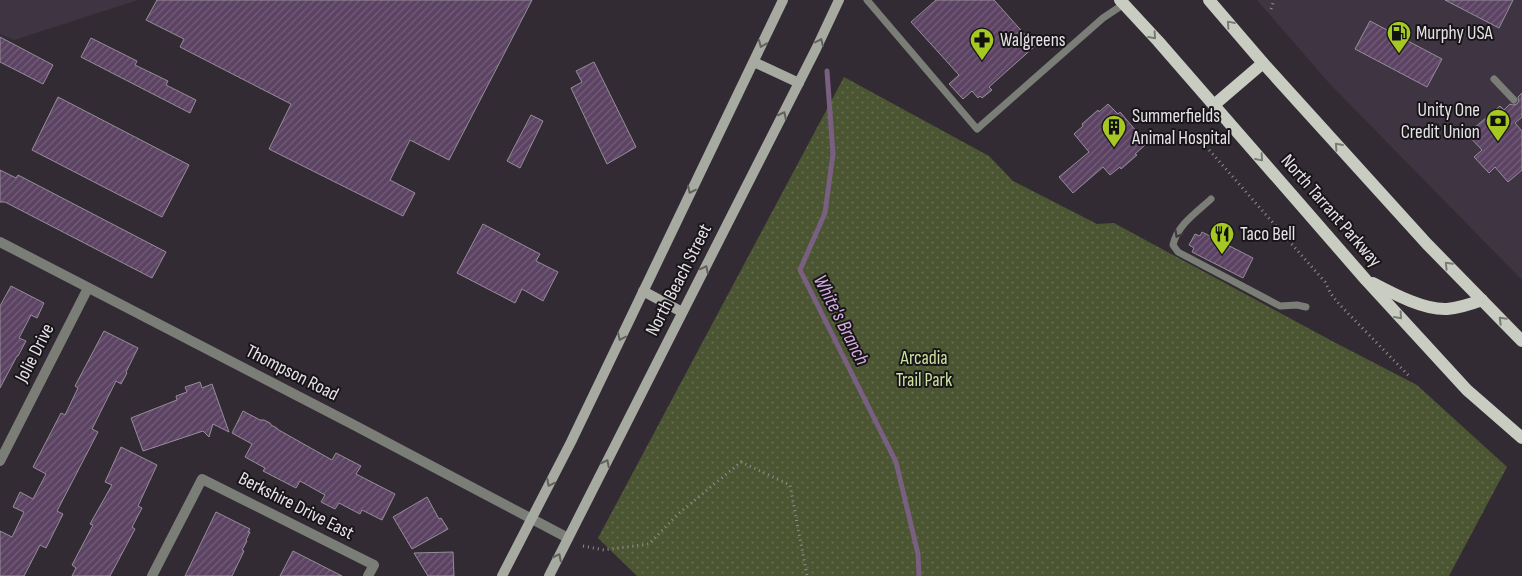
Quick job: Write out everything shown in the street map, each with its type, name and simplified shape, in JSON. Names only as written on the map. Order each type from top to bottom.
[{"type":"main road","name":"North Beach Street","points":[[502,576],[572,442],[783,0]]},
{"type":"main road","name":"North Beach Street","points":[[549,576],[799,83],[839,0]]},
{"type":"main road","points":[[1209,0],[1427,244],[1522,340]]},
{"type":"main road","name":"North Tarrant Parkway","points":[[1122,2],[1366,280],[1467,390],[1522,438]]},
{"type":"main road","points":[[754,62],[799,83]]},
{"type":"main road","points":[[1214,105],[1263,62]]},
{"type":"main road","points":[[1366,280],[1404,299],[1446,309],[1482,300]]},
{"type":"main road","points":[[643,291],[682,312]]},
{"type":"street","name":"Thompson Road","points":[[0,242],[568,538]]},
{"type":"street","name":"Jolie Drive","points":[[0,461],[88,288]]},
{"type":"street","name":"Berkshire Drive East","points":[[152,576],[202,479],[374,565],[368,576]]},
{"type":"lane","points":[[867,0],[977,129],[1122,2]]},
{"type":"lane","points":[[1494,79],[1514,100]]},
{"type":"lane","points":[[1211,199],[1180,229],[1174,238],[1173,245],[1178,252],[1280,306],[1298,305],[1306,307]]},
{"type":"path","points":[[1271,10],[1274,0]]},
{"type":"path","points":[[1196,135],[1325,282],[1339,304],[1410,377]]},
{"type":"path","points":[[583,546],[604,550],[649,544],[678,514],[741,462],[790,485],[808,576]]},
{"type":"shaded area","points":[[0,0],[138,0],[14,40],[0,34]]},
{"type":"shaded area","points":[[1257,0],[1522,0],[1522,280],[1330,84]]},
{"type":"green space","name":"Arcadia Trail Park","points":[[844,77],[989,156],[1013,181],[1097,224],[1114,223],[1417,385],[1507,467],[1449,576],[637,576],[598,538]]},
{"type":"building","points":[[157,0],[532,0],[449,160],[410,140],[390,180],[415,193],[403,216],[269,149],[291,104],[180,47],[184,39],[146,20]]},
{"type":"building","name":"Walgreens","points":[[936,0],[994,0],[1035,46],[989,87],[992,90],[982,98],[980,96],[978,98],[972,91],[963,99],[949,84],[959,75],[911,22]]},
{"type":"building","points":[[1445,0],[1513,0],[1499,28]]},
{"type":"building","name":"Murphy USA","points":[[1370,21],[1442,59],[1427,87],[1355,49]]},
{"type":"building","points":[[0,37],[53,65],[43,84],[0,62]]},
{"type":"building","points":[[91,38],[137,61],[135,65],[168,81],[166,85],[196,100],[190,113],[81,57]]},
{"type":"building","points":[[594,62],[636,147],[607,164],[571,88],[582,82],[576,71]]},
{"type":"building","name":"Unity One Credit Union","points":[[1522,93],[1522,117],[1515,123],[1522,131],[1522,170],[1508,182],[1495,167],[1489,173],[1474,157],[1482,150],[1467,134],[1500,106],[1504,110],[1510,104],[1517,104],[1519,101],[1518,97]]},
{"type":"building","points":[[58,97],[189,165],[162,217],[32,150]]},
{"type":"building","name":"Summerfields Animal Hospital","points":[[1108,104],[1118,114],[1120,112],[1145,145],[1121,169],[1120,167],[1110,175],[1103,167],[1073,193],[1059,177],[1089,152],[1074,134],[1083,126],[1082,124]]},
{"type":"building","points":[[531,115],[543,121],[520,168],[507,161]]},
{"type":"building","points":[[0,170],[16,178],[18,175],[166,252],[152,278],[5,202],[0,202]]},
{"type":"building","points":[[483,224],[540,254],[536,261],[558,272],[543,301],[522,289],[515,303],[457,273]]},
{"type":"building","name":"Taco Bell","points":[[1202,232],[1253,258],[1243,278],[1192,252],[1194,248],[1189,245],[1195,234],[1200,236]]},
{"type":"building","points":[[11,286],[44,303],[37,318],[31,315],[19,338],[26,341],[0,388],[0,306]]},
{"type":"building","points":[[104,331],[138,348],[121,384],[116,381],[92,429],[98,432],[57,511],[63,514],[46,548],[40,545],[24,576],[0,576],[0,531],[12,537],[24,512],[13,507],[20,492],[33,499],[46,474],[33,467],[61,413],[65,415],[78,388],[75,386]]},
{"type":"building","points":[[200,382],[202,388],[212,384],[229,432],[213,424],[209,437],[203,431],[143,451],[131,418],[177,400],[176,396],[187,392],[185,387]]},
{"type":"building","points":[[243,411],[270,423],[277,429],[332,460],[336,453],[361,466],[356,474],[395,494],[382,520],[362,510],[360,514],[339,503],[335,509],[321,502],[325,495],[300,481],[296,488],[263,471],[265,468],[245,457],[252,444],[232,433]]},
{"type":"building","points":[[121,447],[157,465],[138,506],[142,508],[132,527],[135,529],[110,576],[72,576],[76,568],[72,565],[93,525],[90,524],[112,485],[105,482]]},
{"type":"building","points":[[427,497],[439,519],[441,518],[448,529],[412,549],[393,517]]},
{"type":"building","points":[[216,512],[250,529],[242,550],[244,551],[232,576],[185,576]]},
{"type":"building","points":[[293,551],[342,576],[280,576]]},
{"type":"building","points":[[453,552],[454,576],[428,576],[414,553]]},
{"type":"waterway","name":"White's Branch","points":[[827,71],[833,154],[825,213],[800,270],[896,462],[918,554],[919,576]]},
{"type":"place","name":"Murphy USA","points":[[1399,54]]},
{"type":"place","name":"Walgreens","points":[[982,61]]},
{"type":"place","name":"Unity One Credit Union","points":[[1498,142]]},
{"type":"place","name":"Summerfields Animal Hospital","points":[[1114,148]]},
{"type":"place","name":"Taco Bell","points":[[1222,255]]}]
